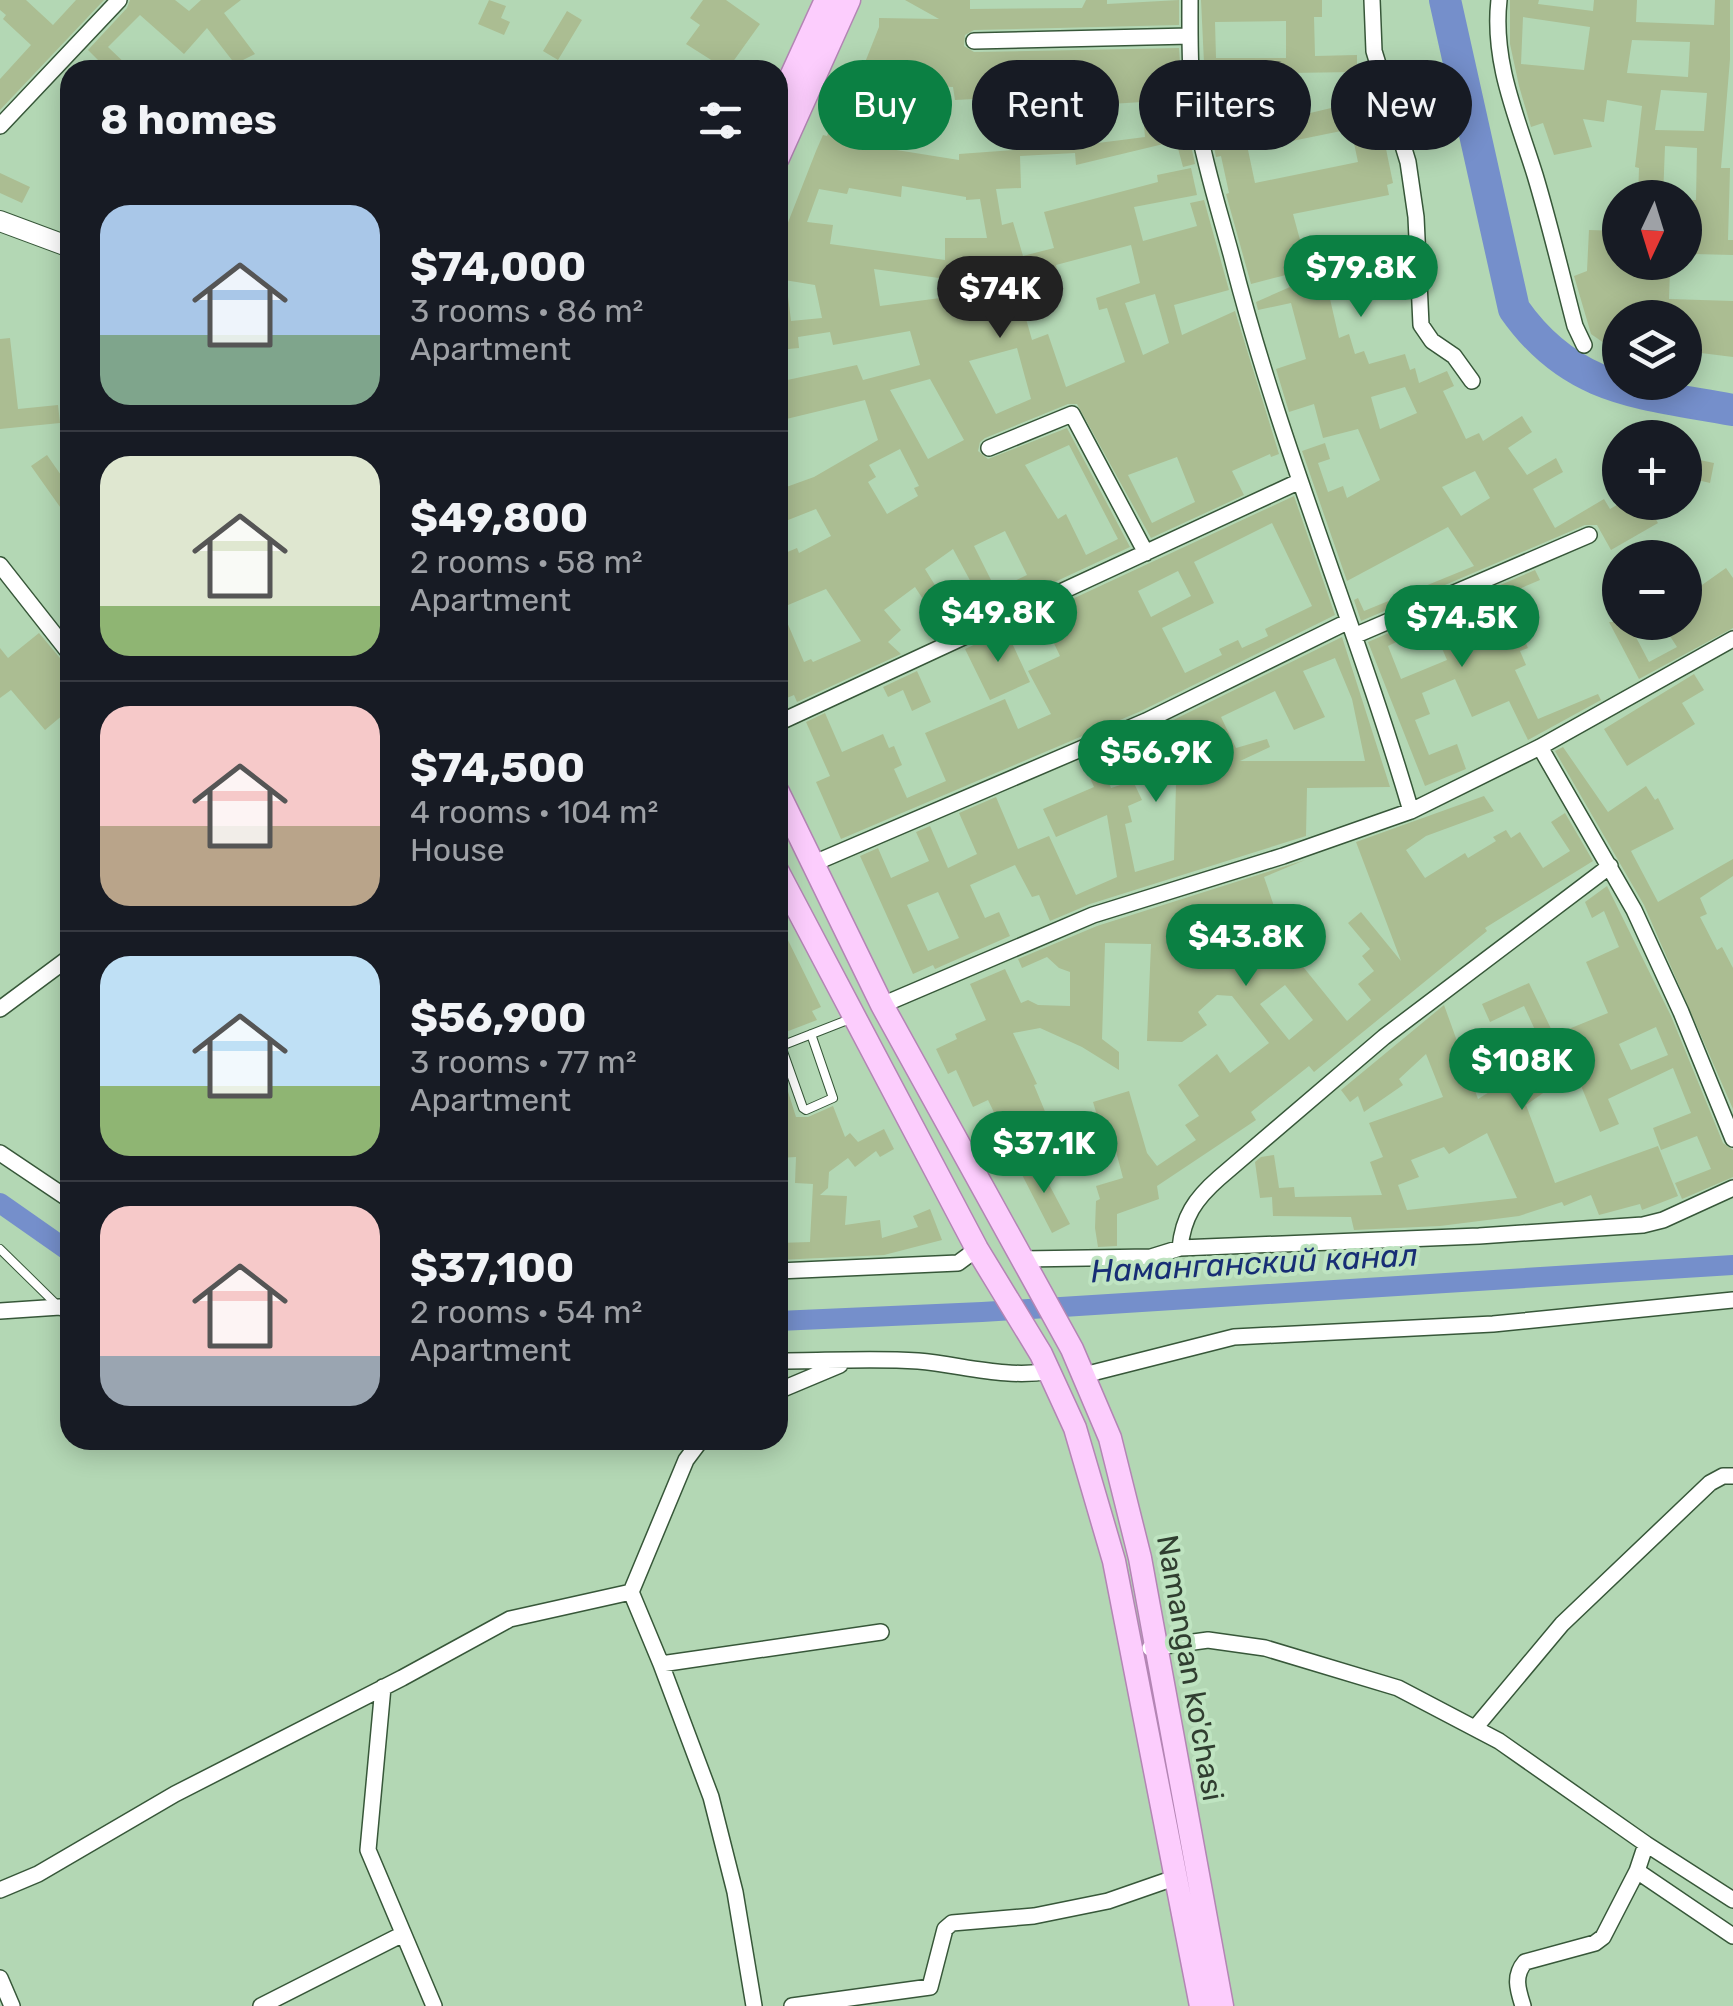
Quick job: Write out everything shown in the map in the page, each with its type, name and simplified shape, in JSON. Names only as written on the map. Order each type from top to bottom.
[{"type":"main road","points":[[788,83],[825,0]]},
{"type":"main road","points":[[788,136],[850,0]]},
{"type":"main road","name":"Namangan ko'chasi","points":[[788,813],[882,1005],[1072,1349],[1124,1483],[1222,2006]]},
{"type":"main road","name":"Namangan ko'chasi","points":[[788,892],[977,1249],[1046,1362],[1074,1428],[1114,1561],[1201,2006]]},
{"type":"street","points":[[62,60],[119,0]]},
{"type":"street","points":[[1190,0],[1196,121],[1248,322],[1350,629],[1378,696],[1412,811]]},
{"type":"street","points":[[1372,0],[1374,51],[1408,162],[1416,217],[1422,324],[1432,341],[1454,356],[1472,381]]},
{"type":"street","points":[[1499,0],[1496,29],[1507,95],[1535,175],[1575,326],[1584,344]]},
{"type":"street","points":[[974,40],[1190,36]]},
{"type":"street","points":[[0,126],[60,62]]},
{"type":"street","points":[[0,221],[60,244]]},
{"type":"street","points":[[989,448],[1072,414],[1146,553]]},
{"type":"street","points":[[788,718],[1300,481]]},
{"type":"street","points":[[812,864],[1146,722],[1350,629],[1589,535]]},
{"type":"street","points":[[0,565],[60,641]]},
{"type":"street","points":[[882,1005],[1093,916],[1412,811],[1540,746],[1733,639]]},
{"type":"street","points":[[1540,746],[1610,866],[1681,1012],[1733,1139]]},
{"type":"street","points":[[1180,1248],[1186,1218],[1200,1196],[1219,1178],[1384,1037],[1610,866]]},
{"type":"street","points":[[0,1009],[60,964]]},
{"type":"street","points":[[0,1153],[60,1193]]},
{"type":"street","points":[[1029,1268],[1151,1258],[1180,1248],[1460,1237],[1643,1224],[1663,1220],[1733,1188]]},
{"type":"street","points":[[788,1270],[958,1262],[977,1249]]},
{"type":"street","points":[[1084,1375],[1234,1336],[1493,1324],[1733,1300]]},
{"type":"street","points":[[0,1312],[60,1309]]},
{"type":"street","points":[[788,1361],[882,1359],[1024,1376],[1046,1362]]},
{"type":"street","points":[[788,1386],[848,1362]]},
{"type":"street","points":[[694,1450],[631,1592],[711,1796],[735,1892],[754,2006]]},
{"type":"street","points":[[1475,1728],[1562,1624],[1619,1568],[1710,1483],[1733,1476]]},
{"type":"street","points":[[0,1890],[38,1874],[175,1794],[510,1619],[631,1592]]},
{"type":"street","points":[[661,1664],[881,1632]]},
{"type":"street","points":[[1132,1650],[1208,1640],[1265,1648],[1398,1688],[1499,1740],[1733,1900]]},
{"type":"street","points":[[383,1687],[368,1850],[434,2006]]},
{"type":"street","points":[[1523,2006],[1519,1968],[1525,1962],[1595,1943],[1604,1936],[1646,1844]]},
{"type":"street","points":[[1637,1870],[1733,1936]]},
{"type":"street","points":[[792,2006],[930,1987],[945,1929],[952,1923],[1052,1912],[1108,1901],[1177,1877]]},
{"type":"street","points":[[262,2006],[404,1934]]},
{"type":"street","points":[[0,1978],[12,2006]]},
{"type":"lane","points":[[788,1043],[852,1018]]},
{"type":"lane","points":[[788,1066],[803,1108],[833,1098],[810,1034]]},
{"type":"lane","points":[[0,1249],[60,1304]]},
{"type":"building","points":[[0,0],[26,0],[53,25],[76,0],[104,0],[0,110],[0,79],[31,45],[3,19],[6,15],[0,10]]},
{"type":"building","points":[[130,0],[175,0],[189,11],[201,0],[241,0],[224,13],[255,54],[232,60],[207,28],[184,54],[140,15],[108,47],[122,60],[98,60],[88,50]]},
{"type":"building","points":[[489,0],[506,6],[501,18],[510,22],[504,35],[478,24]]},
{"type":"building","points":[[703,0],[726,0],[760,24],[734,60],[711,60],[686,44],[700,25],[690,18]]},
{"type":"building","points":[[905,0],[970,0],[970,9],[1082,8],[1086,0],[1107,0],[1107,4],[1179,0],[1179,25],[974,30],[965,35],[964,46],[974,52],[1179,48],[1180,60],[1139,60],[1139,102],[1119,103],[1119,60],[972,60],[972,99],[955,100],[952,60],[866,60],[879,18],[939,19]]},
{"type":"building","points":[[1201,0],[1322,0],[1322,17],[1314,17],[1315,56],[1357,55],[1357,60],[1331,60],[1331,72],[1311,73],[1311,60],[1204,60]],"holes":[[[1286,21],[1286,58],[1216,58],[1215,22]]]},
{"type":"building","points":[[1510,0],[1539,0],[1538,4],[1593,11],[1594,0],[1637,0],[1636,22],[1714,25],[1715,0],[1730,0],[1730,59],[1721,168],[1730,168],[1728,240],[1733,240],[1733,255],[1702,254],[1702,180],[1696,180],[1697,148],[1665,146],[1664,180],[1639,180],[1639,168],[1635,167],[1642,106],[1607,100],[1604,122],[1583,119],[1592,147],[1554,155],[1543,123],[1531,127],[1510,44]],"holes":[[[1523,17],[1590,27],[1584,70],[1521,64]],[[1632,40],[1690,42],[1688,77],[1627,73]],[[1661,90],[1707,93],[1704,131],[1655,130]]]},
{"type":"building","points":[[567,11],[582,20],[558,60],[543,51]]},
{"type":"building","points":[[1331,108],[1331,133],[1311,137],[1311,113]]},
{"type":"building","points":[[1139,138],[1139,150],[1076,165],[1075,153],[1020,156],[1021,188],[996,189],[1002,225],[1013,222],[1023,256],[1054,248],[1044,212],[1158,182],[1157,175],[1191,168],[1197,195],[1134,207],[1143,241],[1197,226],[1190,203],[1204,200],[1229,290],[1174,305],[1182,335],[1235,311],[1279,454],[1270,454],[1232,471],[1244,495],[1151,538],[1077,404],[1068,404],[985,438],[978,451],[988,459],[1067,428],[1130,547],[945,633],[915,587],[884,610],[901,630],[888,642],[901,654],[797,702],[794,695],[788,698],[788,624],[804,662],[813,662],[861,641],[826,589],[788,605],[788,552],[797,548],[799,553],[831,536],[816,509],[788,520],[788,486],[814,477],[878,440],[865,400],[788,419],[788,380],[857,365],[863,380],[920,365],[910,331],[833,345],[830,332],[798,337],[799,348],[788,349],[788,296],[791,321],[822,318],[815,285],[788,281],[788,222],[818,146],[818,150],[896,150],[959,160],[959,154],[1119,150],[1119,140]],"holes":[[[902,186],[966,200],[980,199],[987,238],[945,238],[945,260],[830,244],[833,225],[807,222],[819,189],[847,194],[849,188],[901,197]],[[1131,245],[1140,283],[1096,298],[1099,310],[1107,308],[1125,362],[1066,387],[1048,334],[1032,340],[1019,294],[981,304],[978,293],[880,306],[874,269],[975,283],[968,258],[1005,258],[1013,286],[1058,274],[1056,265]],[[1155,294],[1169,343],[1143,355],[1125,303]],[[1017,348],[1031,399],[996,414],[969,361]],[[930,379],[964,440],[928,459],[890,390]],[[1069,445],[1118,539],[1086,555],[1066,514],[1058,519],[1025,465]],[[900,449],[919,486],[914,488],[918,496],[887,514],[868,482],[876,477],[869,465]],[[1177,457],[1195,502],[1152,523],[1128,475]],[[1005,531],[1027,575],[996,590],[974,546]],[[953,549],[979,597],[951,611],[925,569]]]},
{"type":"building","points":[[1178,150],[1192,150],[1195,164],[1183,167]]},
{"type":"building","points":[[1215,150],[1248,150],[1255,183],[1358,162],[1355,150],[1386,150],[1393,183],[1387,185],[1389,195],[1293,214],[1312,284],[1338,278],[1332,251],[1354,246],[1360,273],[1376,269],[1380,287],[1330,299],[1339,338],[1349,334],[1355,354],[1364,351],[1369,364],[1405,354],[1419,383],[1447,371],[1454,386],[1443,391],[1466,439],[1479,433],[1483,441],[1522,416],[1532,432],[1508,448],[1527,475],[1556,458],[1563,472],[1533,489],[1555,528],[1602,500],[1602,520],[1658,523],[1628,540],[1605,540],[1597,525],[1585,525],[1361,621],[1354,600],[1358,598],[1364,611],[1474,566],[1448,527],[1347,581],[1302,451],[1325,443],[1330,459],[1318,463],[1328,492],[1343,486],[1347,498],[1380,480],[1358,429],[1323,438],[1314,404],[1289,412],[1276,369],[1306,359],[1291,303],[1258,310],[1256,302],[1290,287],[1286,275],[1251,284],[1226,194],[1229,193],[1221,156],[1216,157]],"holes":[[[1405,387],[1417,413],[1380,429],[1371,397]],[[1475,471],[1490,498],[1461,516],[1442,487]]]},
{"type":"building","points":[[0,173],[30,187],[22,203],[0,193]]},
{"type":"building","points":[[1589,230],[1602,230],[1602,280],[1670,280],[1669,299],[1701,300],[1602,300],[1602,342],[1591,334],[1574,276],[1587,271]]},
{"type":"building","points":[[1702,300],[1733,301],[1733,357],[1702,353]]},
{"type":"building","points":[[10,338],[18,409],[58,405],[60,423],[0,429],[0,339]]},
{"type":"building","points":[[47,455],[60,474],[60,507],[31,466]]},
{"type":"building","points":[[1702,461],[1714,463],[1710,483],[1702,481]]},
{"type":"building","points":[[1294,496],[1335,615],[1141,711],[841,839],[816,782],[830,776],[806,722],[825,713],[842,752],[883,734],[889,748],[894,746],[902,765],[894,769],[907,798],[946,781],[925,733],[1005,699],[1018,729],[1051,714],[1028,671],[1060,656],[1040,614]],"holes":[[[1272,523],[1312,606],[1265,629],[1268,636],[1242,648],[1238,640],[1219,649],[1222,655],[1185,673],[1162,628],[1214,603],[1194,562]],[[1178,571],[1191,596],[1151,617],[1138,591]]]},
{"type":"building","points":[[1726,568],[1733,578],[1733,628],[1639,679],[1618,640],[1637,640],[1649,662],[1677,647],[1673,640],[1702,640],[1702,585]]},
{"type":"building","points":[[1535,570],[1540,580],[1505,595],[1528,648],[1520,651],[1526,665],[1515,670],[1538,719],[1598,694],[1601,700],[1528,740],[1509,701],[1472,717],[1455,679],[1422,693],[1430,714],[1415,720],[1429,755],[1457,744],[1466,769],[1425,786],[1368,642]],"holes":[[[1432,625],[1447,660],[1401,679],[1388,646]]]},
{"type":"building","points":[[1006,630],[1030,682],[990,700],[965,649]]},
{"type":"building","points":[[39,633],[60,658],[60,717],[45,730],[11,690],[0,698],[0,648],[8,658]]},
{"type":"building","points":[[1342,637],[1390,787],[1307,788],[1306,836],[1090,904],[1050,921],[1039,895],[1032,897],[1015,865],[970,885],[985,918],[999,912],[1010,936],[935,969],[933,965],[913,974],[860,856],[878,848],[891,878],[929,861],[916,832],[930,826],[948,868],[977,854],[959,813],[996,797],[1018,849],[1049,836],[1076,895],[1117,877],[1107,815],[1056,837],[1043,809],[1094,787],[1082,760],[1151,731]],"holes":[[[1335,658],[1352,699],[1365,761],[1240,761],[1270,747],[1267,739],[1236,748],[1221,717],[1275,691],[1294,730],[1325,717],[1303,671]],[[1209,724],[1223,752],[1204,758],[1207,768],[1176,784],[1174,860],[1135,872],[1125,824],[1132,822],[1128,806],[1142,800],[1133,781],[1111,788],[1108,780],[1140,762],[1137,754]],[[938,892],[959,938],[928,951],[907,905]]]},
{"type":"building","points":[[917,671],[931,702],[912,711],[903,690],[888,697],[883,687]]},
{"type":"building","points":[[1694,674],[1704,690],[1682,703],[1695,724],[1627,766],[1604,729]]},
{"type":"building","points":[[1563,747],[1608,812],[1646,786],[1655,800],[1658,798],[1674,829],[1631,851],[1658,902],[1733,859],[1733,876],[1700,898],[1707,914],[1700,917],[1717,950],[1722,947],[1733,968],[1733,1109],[1644,905],[1555,751]]},
{"type":"building","points":[[1484,796],[1494,811],[1426,836],[1406,850],[1425,878],[1465,853],[1468,858],[1506,830],[1511,838],[1520,832],[1543,868],[1570,851],[1551,822],[1565,813],[1593,861],[1485,928],[1487,931],[1314,1072],[1309,1066],[1251,1112],[1256,1120],[1157,1186],[1159,1199],[1117,1214],[1117,1246],[1098,1247],[1096,1201],[1100,1199],[1096,1186],[1123,1178],[1109,1125],[1081,1133],[1076,1117],[1096,1112],[1093,1102],[1129,1091],[1147,1153],[1157,1166],[1196,1140],[1185,1125],[1199,1116],[1178,1085],[1217,1054],[1230,1073],[1269,1043],[1232,996],[1217,995],[1198,1012],[1207,1025],[1182,1042],[1147,1041],[1151,944],[1105,943],[1102,1039],[1119,1052],[1119,1070],[1040,1028],[1013,1033],[1049,1121],[1005,1135],[988,1100],[973,1107],[956,1070],[948,1074],[936,1049],[957,1039],[955,1034],[986,1020],[970,984],[1005,969],[1021,1003],[1028,1000],[1038,1005],[1070,1006],[1070,972],[1047,957],[1022,968],[1018,959],[1097,926],[1305,860],[1264,877],[1276,912],[1294,914],[1307,929],[1287,947],[1347,1021],[1371,1000],[1358,984],[1374,971],[1362,956],[1370,949],[1348,923],[1361,912],[1401,961],[1356,842]],"holes":[[[1285,985],[1313,1020],[1289,1040],[1260,1004]]]},
{"type":"building","points":[[1607,886],[1671,1016],[1723,1143],[1733,1150],[1733,1177],[1682,1199],[1675,1183],[1711,1169],[1697,1136],[1661,1150],[1653,1128],[1691,1113],[1673,1068],[1608,1099],[1619,1124],[1600,1132],[1577,1076],[1526,1105],[1555,1183],[1658,1146],[1678,1196],[1642,1210],[1640,1204],[1599,1215],[1591,1195],[1519,1216],[1440,1226],[1354,1230],[1351,1217],[1273,1216],[1272,1197],[1260,1198],[1255,1162],[1261,1157],[1274,1155],[1279,1188],[1294,1187],[1295,1197],[1382,1195],[1370,1162],[1383,1157],[1369,1123],[1443,1097],[1426,1054],[1399,1079],[1403,1085],[1364,1112],[1358,1096],[1350,1102],[1341,1090],[1444,1005],[1478,1099],[1547,1056],[1524,1006],[1490,1022],[1482,1004],[1529,983],[1554,1035],[1608,1013],[1586,962],[1619,947],[1604,911],[1592,918],[1585,902]],"holes":[[[1656,1027],[1668,1055],[1631,1070],[1619,1044]],[[1487,1133],[1517,1198],[1407,1210],[1398,1185],[1419,1177],[1411,1160],[1444,1147],[1449,1154]]]},
{"type":"building","points":[[788,940],[821,1007],[812,1011],[817,1020],[788,1031]]},
{"type":"building","points":[[788,1092],[796,1117],[808,1117],[833,1106],[845,1137],[850,1133],[858,1142],[884,1129],[894,1149],[880,1157],[876,1151],[855,1167],[848,1158],[829,1172],[828,1188],[820,1195],[847,1196],[845,1225],[880,1220],[882,1238],[918,1227],[913,1216],[930,1209],[942,1240],[884,1255],[788,1260],[788,1243],[810,1242],[813,1184],[795,1183],[796,1157],[788,1157]]},
{"type":"building","points":[[1035,1158],[1070,1224],[1052,1233],[1018,1167]]},
{"type":"waterway","points":[[1445,0],[1514,309],[1536,336],[1585,373],[1639,392],[1733,410]]},
{"type":"waterway","name":"Наманганский канал","points":[[0,1203],[60,1245]]},
{"type":"waterway","name":"Наманганский канал","points":[[788,1321],[1733,1265]]}]
